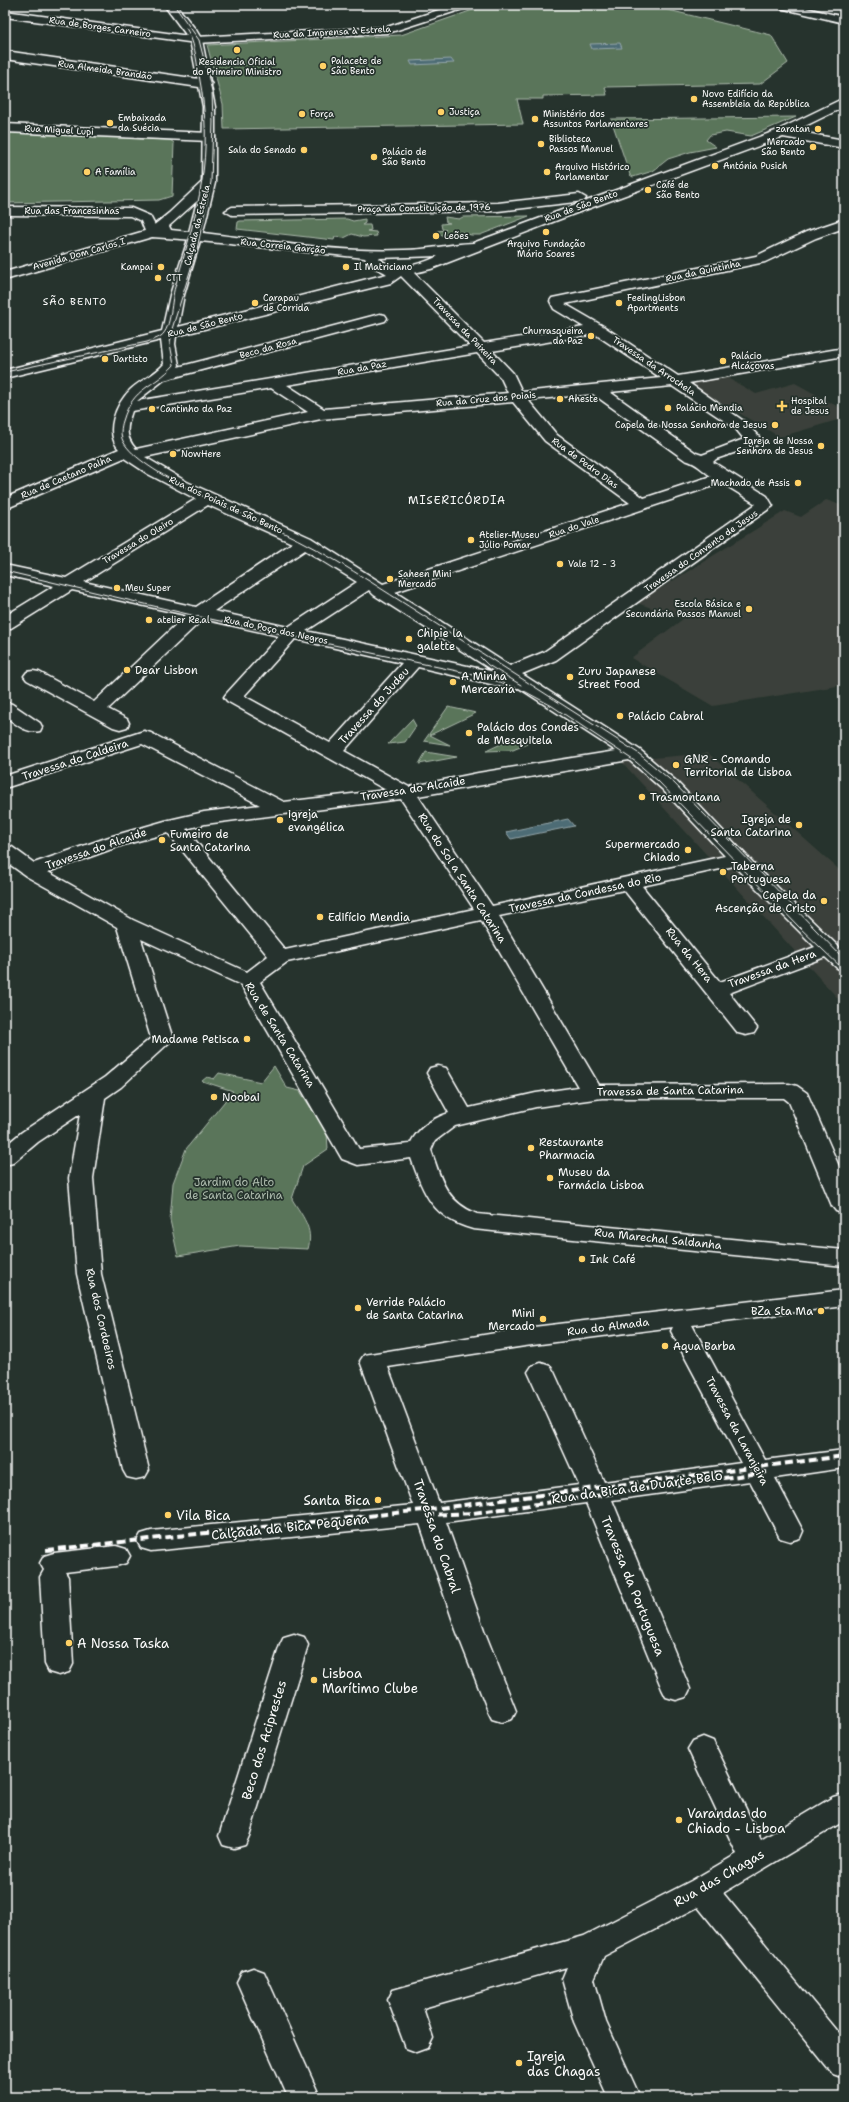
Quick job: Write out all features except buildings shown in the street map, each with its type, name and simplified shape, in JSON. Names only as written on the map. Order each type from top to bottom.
[{"type":"street","name":"Calçada da Estrela","points":[[169,334],[177,295],[196,236],[208,183],[209,137],[206,84],[196,40],[192,32],[170,5]]},
{"type":"street","name":"Rua da Imprensa à Estrela","points":[[196,40],[388,30],[465,5]]},
{"type":"street","points":[[780,5],[844,20]]},
{"type":"street","name":"Rua de Borges Carneiro","points":[[5,14],[196,40]]},
{"type":"street","name":"Rua Almeida Brandão","points":[[5,55],[206,84]]},
{"type":"street","name":"Rua de São Bento","points":[[404,271],[431,265],[472,247],[782,133],[844,102]]},
{"type":"street","name":"Rua Miguel Lupi","points":[[5,128],[209,137]]},
{"type":"street","points":[[782,133],[844,144]]},
{"type":"street","name":"Avenida Dom Carlos I","points":[[152,233],[174,216],[208,183]]},
{"type":"street","name":"Praça da Constituição de 1976","points":[[232,210],[498,207],[577,198],[614,187]]},
{"type":"street","name":"Rua das Francesinhas","points":[[5,211],[120,210],[131,212],[147,219],[150,222],[152,233]]},
{"type":"street","name":"Avenida Dom Carlos I","points":[[5,276],[200,218]]},
{"type":"street","name":"Rua da Quintinha","points":[[557,301],[760,259],[811,234],[844,223]]},
{"type":"street","name":"Avenida Dom Carlos I","points":[[152,233],[196,236]]},
{"type":"street","name":"Rua Correia Garção","points":[[196,236],[371,255],[432,253],[472,247]]},
{"type":"street","points":[[371,255],[372,260],[387,268],[404,271]]},
{"type":"street","name":"Rua de São Bento","points":[[5,374],[386,280],[394,276],[394,274],[387,268]]},
{"type":"street","name":"Travessa da Peixeira","points":[[404,271],[482,348],[508,376],[517,397]]},
{"type":"street","name":"Travessa da Arrochela","points":[[557,301],[559,306],[598,329],[740,424],[752,438],[751,442],[710,456],[705,460]]},
{"type":"street","name":"Beco da Rosa","points":[[156,378],[380,318]]},
{"type":"street","name":"Rua da Paz","points":[[126,407],[598,329]]},
{"type":"street","points":[[128,453],[120,441],[119,430],[126,407],[130,399],[143,386],[168,371],[172,365],[168,344],[169,334]]},
{"type":"street","name":"Rua da Cruz dos Poiais","points":[[128,453],[321,414],[677,381],[844,352]]},
{"type":"street","points":[[274,383],[321,414]]},
{"type":"street","points":[[596,389],[690,457],[705,460],[706,465],[723,476]]},
{"type":"street","name":"Rua de Pedro Dias","points":[[517,397],[551,438],[642,504]]},
{"type":"street","name":"Rua dos Poiais de São Bento","points":[[128,453],[171,480],[305,542],[446,635],[502,676]]},
{"type":"street","name":"Rua de Caetano Palha","points":[[8,499],[128,453]]},
{"type":"street","name":"Rua do Vale","points":[[233,698],[291,633],[374,587],[642,504],[723,476]]},
{"type":"street","name":"Travessa do Convento de Jesus","points":[[502,676],[550,656],[765,506],[761,499],[723,476]]},
{"type":"street","name":"Travessa do Oleiro","points":[[5,624],[67,584],[208,498]]},
{"type":"street","points":[[96,710],[199,614],[305,542]]},
{"type":"street","name":"Rua do Poço dos Negros","points":[[5,570],[411,660],[502,676]]},
{"type":"street","name":"Travessa do Judeu","points":[[333,751],[411,660]]},
{"type":"street","points":[[33,676],[120,723]]},
{"type":"street","points":[[502,676],[557,704],[639,759],[669,785],[739,859],[844,964]]},
{"type":"street","name":"Rua do Sol a Santa Catarina","points":[[233,698],[333,751],[406,793],[487,913],[592,1092]]},
{"type":"street","points":[[5,708],[33,727]]},
{"type":"street","name":"Travessa do Caldeira","points":[[5,782],[144,737],[280,808]]},
{"type":"street","name":"Travessa do Alcaide","points":[[33,872],[46,865],[116,841],[172,825],[219,815],[406,793],[478,779],[639,759]]},
{"type":"street","points":[[172,825],[280,957]]},
{"type":"street","name":"Rua de Santa Catarina","points":[[5,851],[33,872],[126,924],[249,981],[350,1154],[358,1158],[419,1150]]},
{"type":"street","name":"Travessa da Condessa do Rio","points":[[249,981],[280,957],[630,884],[739,859]]},
{"type":"street","name":"Rua da Hera","points":[[630,884],[717,990],[746,1028]]},
{"type":"street","points":[[5,1158],[30,1137],[113,1082],[162,1039],[126,924]]},
{"type":"street","name":"Travessa da Hera","points":[[717,990],[828,949]]},
{"type":"street","points":[[438,1073],[462,1116]]},
{"type":"street","name":"Travessa de Santa Catarina","points":[[419,1150],[425,1137],[435,1128],[462,1116],[510,1105],[592,1092],[783,1090],[794,1093],[799,1098],[844,1206]]},
{"type":"street","name":"Rua dos Cordoeiros","points":[[94,1094],[81,1178],[89,1274],[136,1470]]},
{"type":"street","name":"Rua Marechal Saldanha","points":[[419,1150],[438,1200],[452,1213],[472,1221],[844,1258]]},
{"type":"street","name":"Rua do Almada","points":[[373,1361],[525,1337],[841,1304]]},
{"type":"street","name":"Travessa da Laranjeira","points":[[683,1331],[790,1531]]},
{"type":"street","name":"Travessa do Cabral","points":[[373,1361],[429,1512],[470,1630],[502,1711]]},
{"type":"street","name":"Travessa da Portuguesa","points":[[541,1372],[595,1493],[676,1689]]},
{"type":"street","name":"Rua da Bica de Duarte Belo","points":[[429,1512],[463,1510],[844,1459]]},
{"type":"street","name":"Calçada da Bica Pequena","points":[[151,1541],[429,1512]]},
{"type":"street","points":[[59,1664],[54,1570],[116,1556]]},
{"type":"street","name":"Beco dos Aciprestes","points":[[234,1836],[294,1644]]},
{"type":"street","points":[[703,1749],[754,1858]]},
{"type":"street","name":"Rua das Chagas","points":[[417,2038],[404,2000],[592,1947],[702,1890],[844,1806]]},
{"type":"street","points":[[702,1890],[844,2064]]},
{"type":"street","points":[[592,1947],[578,1979],[590,2022],[624,2097]]},
{"type":"street","points":[[253,1982],[304,2097]]},
{"type":"shaded area","name":"Hospital de Jesus","points":[[725,376],[756,394],[795,383],[844,410],[844,418],[780,437],[687,383]]},
{"type":"shaded area","name":"Escola Básica e Secundária Passos Manuel","points":[[826,500],[844,506],[844,685],[713,706],[631,658],[683,619],[637,603],[785,511],[801,517]]},
{"type":"shaded area","points":[[708,753],[844,874],[844,1005],[621,761]]},
{"type":"green space","points":[[487,5],[648,5],[771,35],[788,63],[760,84],[605,87],[607,95],[543,96],[543,99],[517,99],[523,124],[224,129],[223,104],[207,45],[401,35]]},
{"type":"green space","points":[[796,117],[751,136],[726,132],[710,135],[706,140],[716,147],[690,152],[668,159],[653,171],[633,177],[630,175],[611,119]]},
{"type":"green space","points":[[5,132],[170,140],[174,143],[172,196],[159,200],[5,203]]},
{"type":"green space","points":[[529,216],[480,235],[471,235],[461,232],[451,235],[437,235],[437,231],[446,230],[442,229],[441,224],[450,223],[446,222],[445,217],[459,219],[463,217]]},
{"type":"green space","points":[[347,219],[353,221],[365,219],[365,223],[362,225],[370,225],[371,230],[367,231],[376,232],[377,236],[363,237],[352,234],[344,238],[335,237],[334,240],[237,229],[238,222],[240,221]]},
{"type":"green space","points":[[448,707],[476,713],[430,735],[450,745],[424,741]]},
{"type":"green space","points":[[412,719],[416,726],[405,742],[388,744]]},
{"type":"green space","points":[[518,736],[526,741],[527,744],[513,750],[486,751]]},
{"type":"green space","points":[[426,752],[457,757],[419,764]]},
{"type":"green space","name":"Jardim do Alto de Santa Catarina","points":[[274,1066],[287,1088],[300,1091],[327,1133],[328,1149],[303,1166],[292,1199],[308,1228],[308,1249],[240,1246],[178,1256],[170,1220],[173,1183],[186,1149],[233,1091],[202,1081],[207,1077],[214,1079],[219,1073],[261,1082]]},
{"type":"water","points":[[620,43],[622,48],[592,49],[590,44]]},
{"type":"water","points":[[451,59],[454,63],[412,65],[410,61]]},
{"type":"water","points":[[568,819],[574,826],[511,839],[506,832]]},
{"type":"tram line","points":[[174,5],[199,40],[212,91],[213,122],[211,182],[197,249],[172,329],[170,344],[174,365],[159,379],[145,388],[132,401],[127,409],[122,423],[121,434],[123,441],[133,453],[149,466],[170,479],[193,492],[297,539],[335,560],[638,753],[674,783],[844,959]]},
{"type":"tram line","points":[[5,372],[147,342],[156,339],[165,332],[169,320],[174,292],[197,207],[205,158],[204,105],[195,51],[186,28]]},
{"type":"tram line","points":[[5,571],[196,616],[462,672],[500,682],[526,692],[552,706],[636,762],[658,781],[799,927],[844,970]]},
{"type":"tram line","points":[[480,657],[488,665],[521,685]]},
{"type":"railway","points":[[46,1550],[424,1510],[844,1456]]},
{"type":"railway","points":[[426,1515],[473,1513],[767,1472]]},
{"type":"place","name":"Residencia Oficial do Primeiro Ministro","points":[[237,50]]},
{"type":"place","name":"Palacete de São Bento","points":[[323,66]]},
{"type":"place","name":"Novo Edifício da Assembleia da República","points":[[694,99]]},
{"type":"place","name":"Justiça","points":[[441,112]]},
{"type":"place","name":"Força","points":[[302,114]]},
{"type":"place","name":"Ministério dos Assuntos Parlamentares","points":[[535,119]]},
{"type":"place","name":"Embaixada da Suécia","points":[[110,123]]},
{"type":"place","name":"zaratan","points":[[818,129]]},
{"type":"place","name":"Biblioteca Passos Manuel","points":[[541,144]]},
{"type":"place","name":"Mercado São Bento","points":[[813,147]]},
{"type":"place","name":"Sala do Senado","points":[[304,150]]},
{"type":"place","name":"Palácio de São Bento","points":[[374,157]]},
{"type":"place","name":"Antónia Pusich","points":[[715,166]]},
{"type":"place","name":"A Família","points":[[87,172]]},
{"type":"place","name":"Arquivo Histórico Parlamentar","points":[[547,172]]},
{"type":"place","name":"Café de São Bento","points":[[648,190]]},
{"type":"place","name":"Arquivo Fundação Mário Soares","points":[[546,232]]},
{"type":"place","name":"Leões","points":[[436,236]]},
{"type":"place","name":"Kampai","points":[[161,267]]},
{"type":"place","name":"Il Matriciano","points":[[346,267]]},
{"type":"place","name":"CTT","points":[[158,278]]},
{"type":"place","name":"Carapau de Corrida","points":[[255,303]]},
{"type":"place","name":"FeelingLisbon Apartments","points":[[619,303]]},
{"type":"place","name":"Churrasqueira da Paz","points":[[591,336]]},
{"type":"place","name":"Dartisto","points":[[105,359]]},
{"type":"place","name":"Palácio Alcáçovas","points":[[723,361]]},
{"type":"place","name":"Aheste","points":[[560,399]]},
{"type":"place","name":"Hospital de Jesus","points":[[782,406]]},
{"type":"place","name":"Palácio Mendia","points":[[668,408]]},
{"type":"place","name":"Cantinho da Paz","points":[[152,409]]},
{"type":"place","name":"Capela de Nossa Senhora de Jesus","points":[[775,425]]},
{"type":"place","name":"Igreja de Nossa Senhora de Jesus","points":[[821,446]]},
{"type":"place","name":"NowHere","points":[[173,454]]},
{"type":"place","name":"Machado de Assis","points":[[798,483]]},
{"type":"place","name":"Atelier-Museu Júlio Pomar","points":[[471,540]]},
{"type":"place","name":"Vale 12 - 3","points":[[560,564]]},
{"type":"place","name":"Saheen Mini Mercado","points":[[390,579]]},
{"type":"place","name":"Meu Super","points":[[117,588]]},
{"type":"place","name":"Escola Básica e Secundária Passos Manuel","points":[[749,609]]},
{"type":"place","name":"atelier Re.al","points":[[149,620]]},
{"type":"place","name":"Chipie la galette","points":[[409,639]]},
{"type":"place","name":"Dear Lisbon","points":[[127,670]]},
{"type":"place","name":"Zuru Japanese Street Food","points":[[570,677]]},
{"type":"place","name":"A Minha Mercearia","points":[[453,682]]},
{"type":"place","name":"Palácio Cabral","points":[[620,716]]},
{"type":"place","name":"Palácio dos Condes de Mesquitela","points":[[469,733]]},
{"type":"place","name":"GNR - Comando Territorial de Lisboa","points":[[676,765]]},
{"type":"place","name":"Trasmontana","points":[[642,797]]},
{"type":"place","name":"igreja evangélica","points":[[280,820]]},
{"type":"place","name":"Igreja de Santa Catarina","points":[[799,825]]},
{"type":"place","name":"Fumeiro de Santa Catarina","points":[[162,840]]},
{"type":"place","name":"Supermercado Chiado","points":[[688,850]]},
{"type":"place","name":"Taberna Portuguesa","points":[[723,872]]},
{"type":"place","name":"Capela da Ascenção de Cristo","points":[[824,901]]},
{"type":"place","name":"Edifício Mendia","points":[[320,917]]},
{"type":"place","name":"Madame Petisca","points":[[247,1039]]},
{"type":"place","name":"Noobai","points":[[214,1097]]},
{"type":"place","name":"Restaurante Pharmacia","points":[[531,1148]]},
{"type":"place","name":"Museu da Farmácia Lisboa","points":[[550,1178]]},
{"type":"place","name":"Ink Café","points":[[582,1259]]},
{"type":"place","name":"Verride Palácio de Santa Catarina","points":[[358,1308]]},
{"type":"place","name":"BZa Sta Ma","points":[[821,1311]]},
{"type":"place","name":"Mini Mercado","points":[[543,1319]]},
{"type":"place","name":"Aqua Barba","points":[[665,1346]]},
{"type":"place","name":"Santa Bica","points":[[378,1500]]},
{"type":"place","name":"Vila Bica","points":[[168,1515]]},
{"type":"place","name":"A Nossa Taska","points":[[69,1643]]},
{"type":"place","name":"Lisboa Marítimo Clube","points":[[314,1680]]},
{"type":"place","name":"Varandas do Chiado - Lisboa","points":[[679,1820]]},
{"type":"place","name":"Igreja das Chagas","points":[[519,2063]]},
{"type":"district","name":"SÃO BENTO","points":[[75,301]]},
{"type":"district","name":"MISERICÓRDIA","points":[[457,500]]}]
